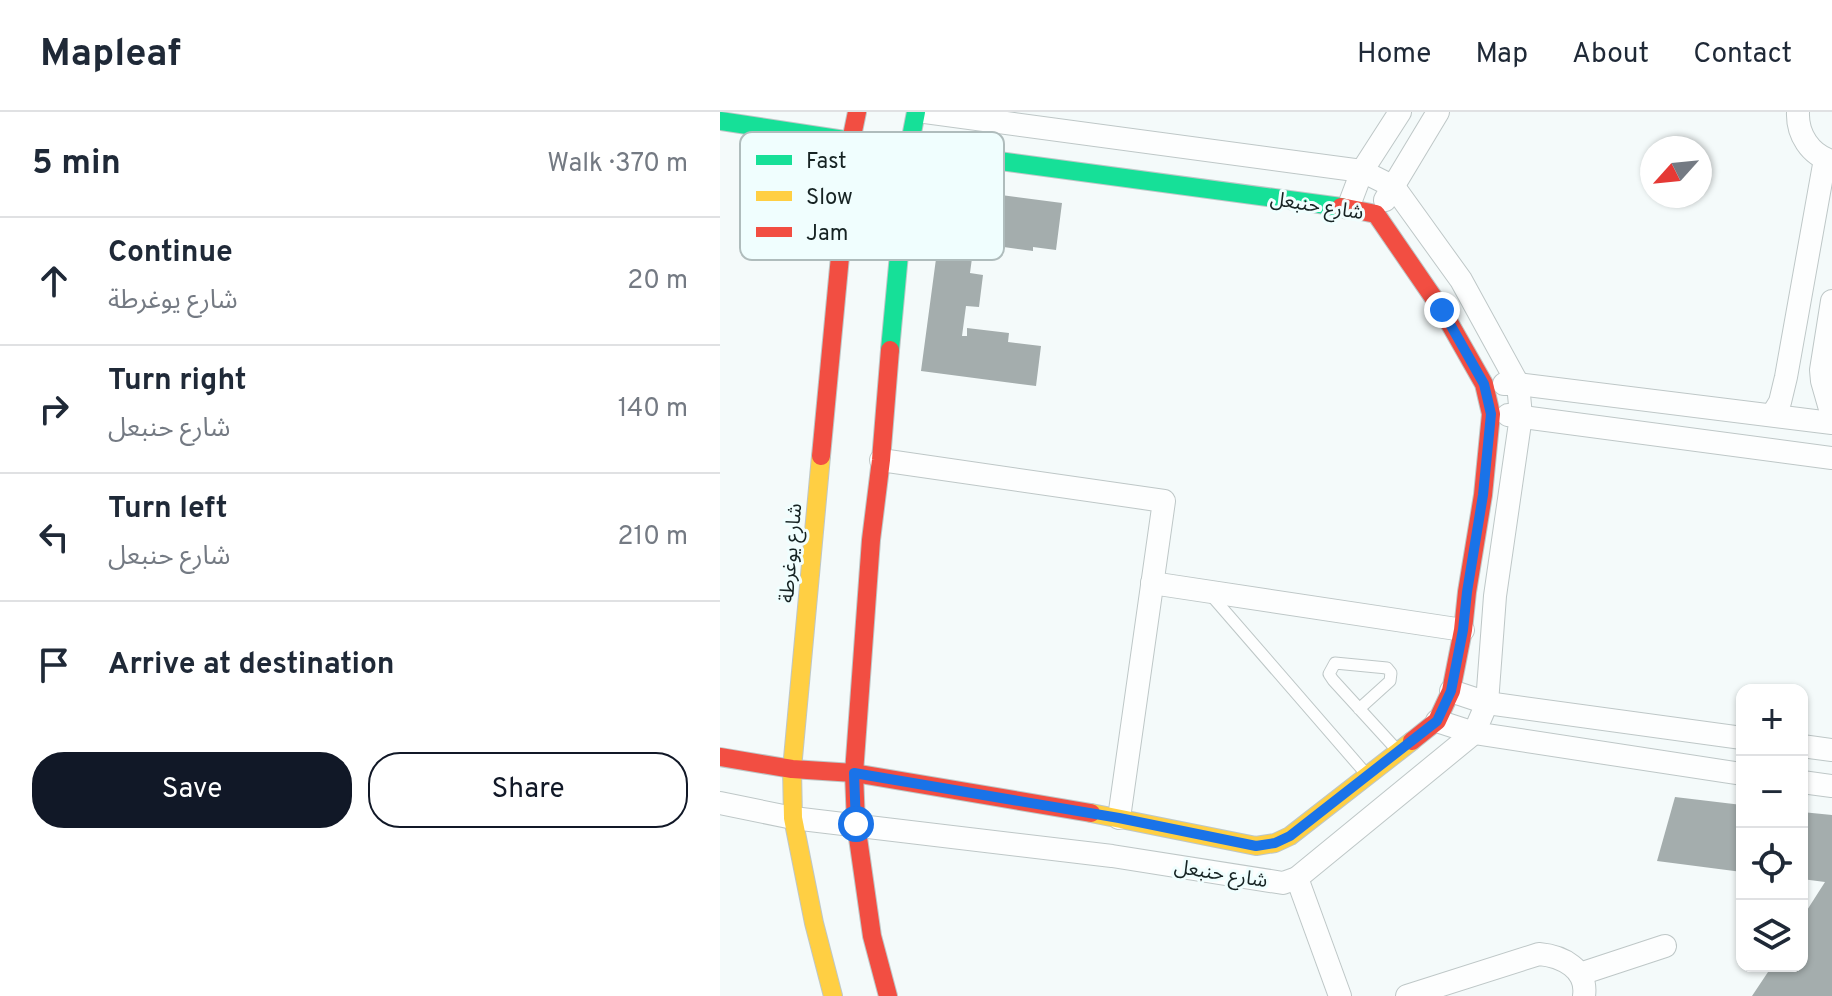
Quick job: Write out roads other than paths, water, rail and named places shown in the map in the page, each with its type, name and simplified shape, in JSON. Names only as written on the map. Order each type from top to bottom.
[{"type":"street","name":"شارع يوغرطة","points":[[853,132],[857,112]]},
{"type":"street","points":[[912,132],[916,112]]},
{"type":"street","name":"شارع حنبعل","points":[[720,803],[793,818],[1112,856],[1283,883],[1297,878],[1474,733],[1487,703],[1495,596],[1521,416],[1518,384],[1461,280],[1394,187],[1362,171],[925,112]]},
{"type":"street","points":[[1348,208],[1362,171],[1400,112]]},
{"type":"street","points":[[1376,214],[1438,112]]},
{"type":"street","points":[[1772,415],[1780,402],[1786,377],[1829,160],[1817,154],[1802,137],[1798,112]]},
{"type":"street","name":"شارع حنبعل","points":[[720,121],[792,132]]},
{"type":"street","name":"شارع حنبعل","points":[[720,757],[792,769],[854,773],[1119,818],[1256,846],[1275,843],[1290,836],[1437,721],[1451,691],[1463,630],[1483,495],[1491,414],[1484,384],[1442,310],[1376,214],[1004,161]]},
{"type":"street","name":"شارع يوغرطة","points":[[833,996],[814,923],[793,818],[792,769],[840,260]]},
{"type":"street","points":[[888,996],[872,936],[856,824],[854,773],[871,540],[898,260]]},
{"type":"street","points":[[1832,301],[1821,370],[1832,416]]},
{"type":"street","points":[[1484,384],[1518,384],[1832,423]]},
{"type":"street","points":[[1491,414],[1832,458]]},
{"type":"street","points":[[881,460],[1164,501],[1119,818]]},
{"type":"street","points":[[1152,583],[1463,630]]},
{"type":"street","points":[[1451,691],[1487,703],[1736,737]]},
{"type":"street","points":[[1437,721],[1474,733],[1736,773]]},
{"type":"street","points":[[1808,747],[1832,750]]},
{"type":"street","points":[[1808,783],[1832,786]]},
{"type":"street","points":[[1297,878],[1340,996]]},
{"type":"street","points":[[1407,996],[1539,954],[1556,955],[1582,985],[1665,946]]},
{"type":"lane","points":[[1207,590],[1367,775]]},
{"type":"lane","points":[[1359,709],[1390,681],[1391,673],[1387,668],[1335,663],[1329,674],[1333,680],[1359,709],[1398,751]]}]
